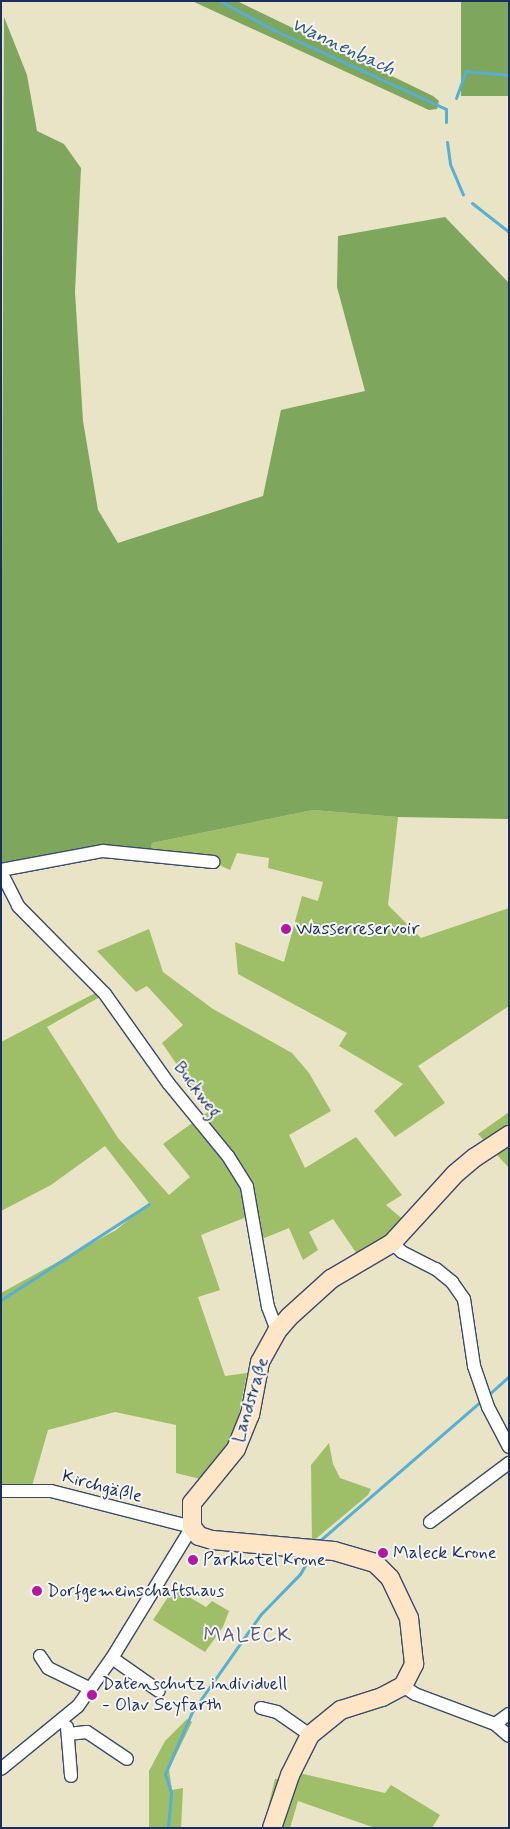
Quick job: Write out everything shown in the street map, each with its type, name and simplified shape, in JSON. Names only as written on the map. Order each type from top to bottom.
[{"type":"street","points":[[1,871],[103,851],[213,862]]},
{"type":"street","name":"Buckweg","points":[[1,871],[18,906],[105,994],[169,1084],[228,1156],[247,1187],[268,1307],[276,1331]]},
{"type":"street","name":"Landstraße","points":[[192,1527],[192,1503],[236,1449],[244,1432],[260,1362],[276,1331],[331,1279],[392,1243],[455,1174],[474,1158],[509,1135]]},
{"type":"street","points":[[392,1243],[402,1252],[436,1270],[452,1282],[464,1300],[474,1366],[488,1407],[509,1448]]},
{"type":"street","points":[[430,1522],[509,1463]]},
{"type":"street","name":"Kirchgäßle","points":[[1,1491],[51,1491],[192,1527]]},
{"type":"street","points":[[1,1769],[67,1717],[91,1689],[192,1527],[199,1536],[228,1544],[334,1551],[374,1562],[390,1578],[409,1618],[414,1664],[403,1686],[382,1697],[341,1710],[310,1735],[290,1775],[272,1828]]},
{"type":"street","points":[[40,1656],[48,1668],[91,1689]]},
{"type":"street","points":[[112,1658],[159,1691]]},
{"type":"street","points":[[403,1686],[415,1694],[495,1724],[509,1736]]},
{"type":"street","points":[[262,1708],[277,1712],[310,1735]]},
{"type":"street","points":[[495,1724],[509,1714]]},
{"type":"street","points":[[67,1717],[71,1776]]},
{"type":"street","points":[[68,1734],[87,1732],[127,1760]]},
{"type":"green space","points":[[192,1],[237,1],[433,96],[439,101],[437,109],[429,110]]},
{"type":"green space","points":[[461,1],[509,1],[509,96],[461,96]]},
{"type":"green space","points":[[4,17],[27,75],[37,131],[64,144],[81,168],[75,292],[83,421],[98,510],[118,543],[263,496],[281,410],[365,391],[337,287],[338,236],[445,217],[509,283],[509,819],[398,817],[313,810],[152,843],[149,856],[103,851],[1,870]]},
{"type":"green space","points":[[313,810],[398,817],[388,905],[421,938],[509,908],[509,1006],[418,1066],[445,1103],[395,1137],[374,1111],[403,1084],[339,1046],[347,1033],[238,974],[235,942],[284,962],[302,896],[318,901],[323,882],[268,868],[269,858],[237,853],[230,870],[213,862],[149,856],[152,843]]},
{"type":"green space","points":[[149,929],[163,972],[213,1009],[292,1053],[309,1073],[331,1111],[289,1135],[305,1168],[356,1137],[402,1195],[386,1205],[406,1222],[359,1257],[333,1219],[309,1232],[318,1250],[303,1260],[289,1228],[257,1241],[254,1214],[201,1235],[220,1290],[198,1297],[225,1376],[247,1373],[237,1426],[231,1441],[200,1479],[176,1473],[176,1425],[115,1412],[48,1430],[32,1486],[1,1487],[1,1293],[116,1230],[149,1203],[105,1146],[51,1185],[1,1211],[1,1042],[101,990],[105,994],[47,1027],[118,1138],[169,1195],[190,1177],[163,1144],[209,1111],[162,1043],[183,1025],[147,986],[136,992],[97,951]]},
{"type":"green space","points":[[509,1112],[509,1168],[478,1134]]},
{"type":"green space","points":[[329,1443],[333,1464],[340,1478],[371,1489],[368,1495],[312,1542],[311,1465]]},
{"type":"green space","points":[[174,1588],[206,1607],[212,1601],[229,1611],[223,1627],[205,1652],[153,1620]]},
{"type":"green space","points":[[187,1719],[192,1722],[169,1769],[172,1790],[183,1788],[181,1828],[149,1828],[149,1771],[165,1741]]},
{"type":"green space","points":[[295,1772],[385,1793],[391,1785],[440,1815],[432,1828],[375,1828],[298,1801],[290,1828],[263,1828],[275,1779],[294,1777]]},
{"type":"waterway","name":"Wannenbach","points":[[220,1],[274,30],[446,109],[446,122]]},
{"type":"waterway","name":"Wannenbach","points":[[456,98],[466,71],[509,75]]},
{"type":"waterway","name":"Wannenbach","points":[[447,142],[450,164],[463,194]]},
{"type":"waterway","name":"Wannenbach","points":[[472,203],[509,232]]},
{"type":"waterway","points":[[1,1300],[149,1204]]},
{"type":"waterway","points":[[487,1396],[509,1376]]},
{"type":"waterway","points":[[317,1543],[482,1400]]},
{"type":"waterway","points":[[168,1828],[171,1792],[165,1774],[192,1712],[261,1614],[300,1574],[311,1555]]},
{"type":"place","name":"Wasserreservoir","points":[[286,929]]},
{"type":"place","name":"Maleck Krone","points":[[383,1553]]},
{"type":"place","name":"Parkhotel Krone","points":[[193,1560]]},
{"type":"place","name":"Dorfgemeinschaftshaus","points":[[37,1591]]},
{"type":"place","name":"Datenschutz individuell - Olav Seyfarth","points":[[92,1695]]},
{"type":"district","name":"MALECK","points":[[248,1635]]}]
